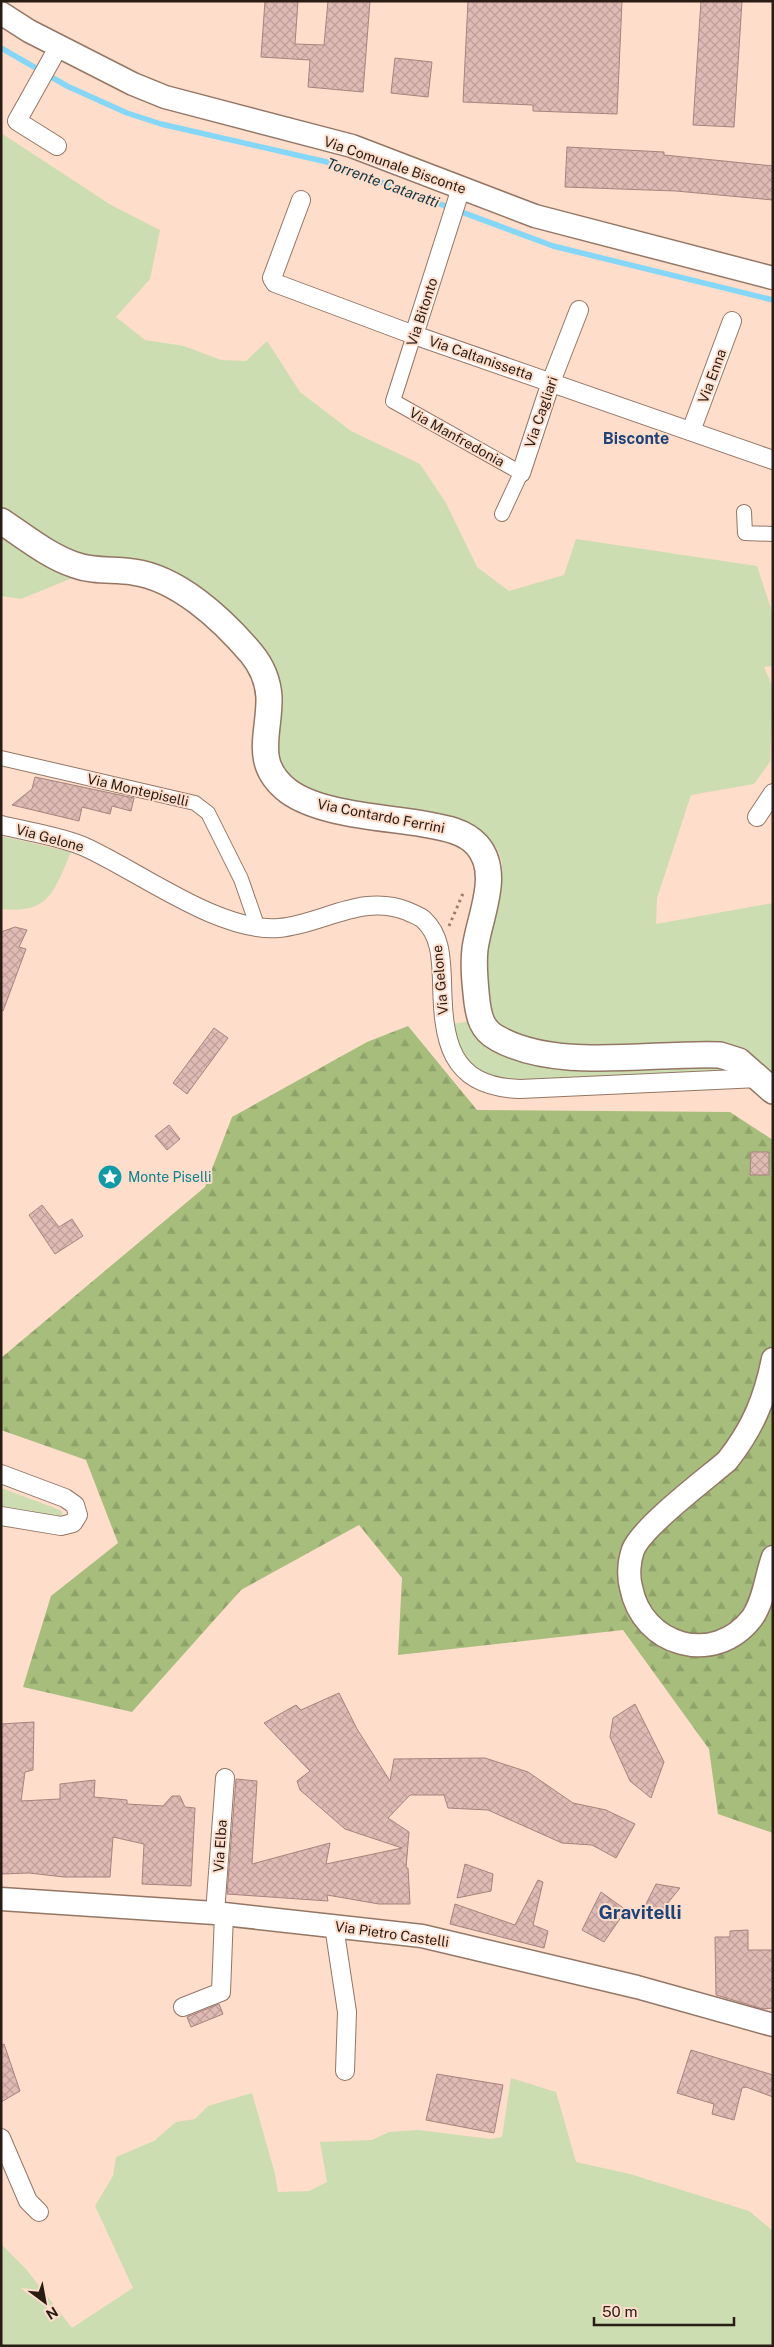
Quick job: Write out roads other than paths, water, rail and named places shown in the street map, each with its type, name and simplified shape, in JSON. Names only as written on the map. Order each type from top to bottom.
[{"type":"main road","name":"Via Contardo Ferrini","points":[[1,521],[71,564],[90,569],[135,572],[166,581],[187,594],[237,638],[251,653],[266,680],[269,694],[265,754],[273,775],[290,792],[324,806],[454,831],[474,842],[485,857],[489,876],[477,935],[474,966],[479,1013],[483,1027],[488,1032],[512,1045],[557,1056],[720,1055],[738,1061],[766,1085]]},
{"type":"street","name":"Via Comunale Bisconte","points":[[1,13],[29,31],[55,54],[165,97],[352,146],[459,194],[552,221],[773,278]]},
{"type":"street","points":[[55,54],[17,121],[57,146]]},
{"type":"street","name":"Via Bitonto","points":[[393,401],[459,194]]},
{"type":"street","name":"Via Caltanissetta","points":[[301,200],[272,278],[275,283],[414,335],[773,460]]},
{"type":"street","name":"Via Cagliari","points":[[502,514],[521,473],[551,382],[579,310]]},
{"type":"street","name":"Via Enna","points":[[691,431],[732,321]]},
{"type":"street","name":"Via Manfredonia","points":[[393,401],[521,473]]},
{"type":"street","points":[[744,512],[745,533],[773,534]]},
{"type":"street","name":"Via Montepiselli","points":[[1,758],[195,803],[203,807],[208,813],[241,879],[258,928]]},
{"type":"street","points":[[757,817],[773,793]]},
{"type":"street","name":"Via Gelone","points":[[1,825],[75,843],[214,915],[242,926],[278,928],[297,925],[365,906],[398,908],[424,919],[438,940],[441,953],[442,1007],[448,1042],[460,1064],[469,1074],[491,1086],[520,1089],[766,1085]]},
{"type":"street","points":[[773,1359],[765,1396],[756,1416],[736,1450],[727,1461],[653,1525],[633,1549],[629,1578],[636,1608],[657,1633],[676,1642],[691,1645],[727,1638],[740,1630],[753,1617],[760,1602],[773,1557]]},
{"type":"street","points":[[1,1474],[71,1501],[75,1505],[78,1515],[73,1523],[61,1526],[1,1516]]},
{"type":"street","name":"Via Elba","points":[[183,2007],[221,1992],[219,1914],[225,1778]]},
{"type":"street","name":"Via Pietro Castelli","points":[[1,1899],[219,1914],[404,1934],[456,1944],[637,1988],[773,2025]]},
{"type":"street","points":[[334,1926],[347,2012],[345,2071]]},
{"type":"street","points":[[1,2138],[28,2201],[39,2212]]},
{"type":"waterway","name":"Torrente Cataratti","points":[[1,48],[67,86],[127,113],[161,124],[327,162],[553,246],[773,300]]},
{"type":"place","name":"Monte Piselli","points":[[110,1177]]},
{"type":"district","name":"Bisconte","points":[[636,438]]},
{"type":"district","name":"Gravitelli","points":[[640,1912]]}]
